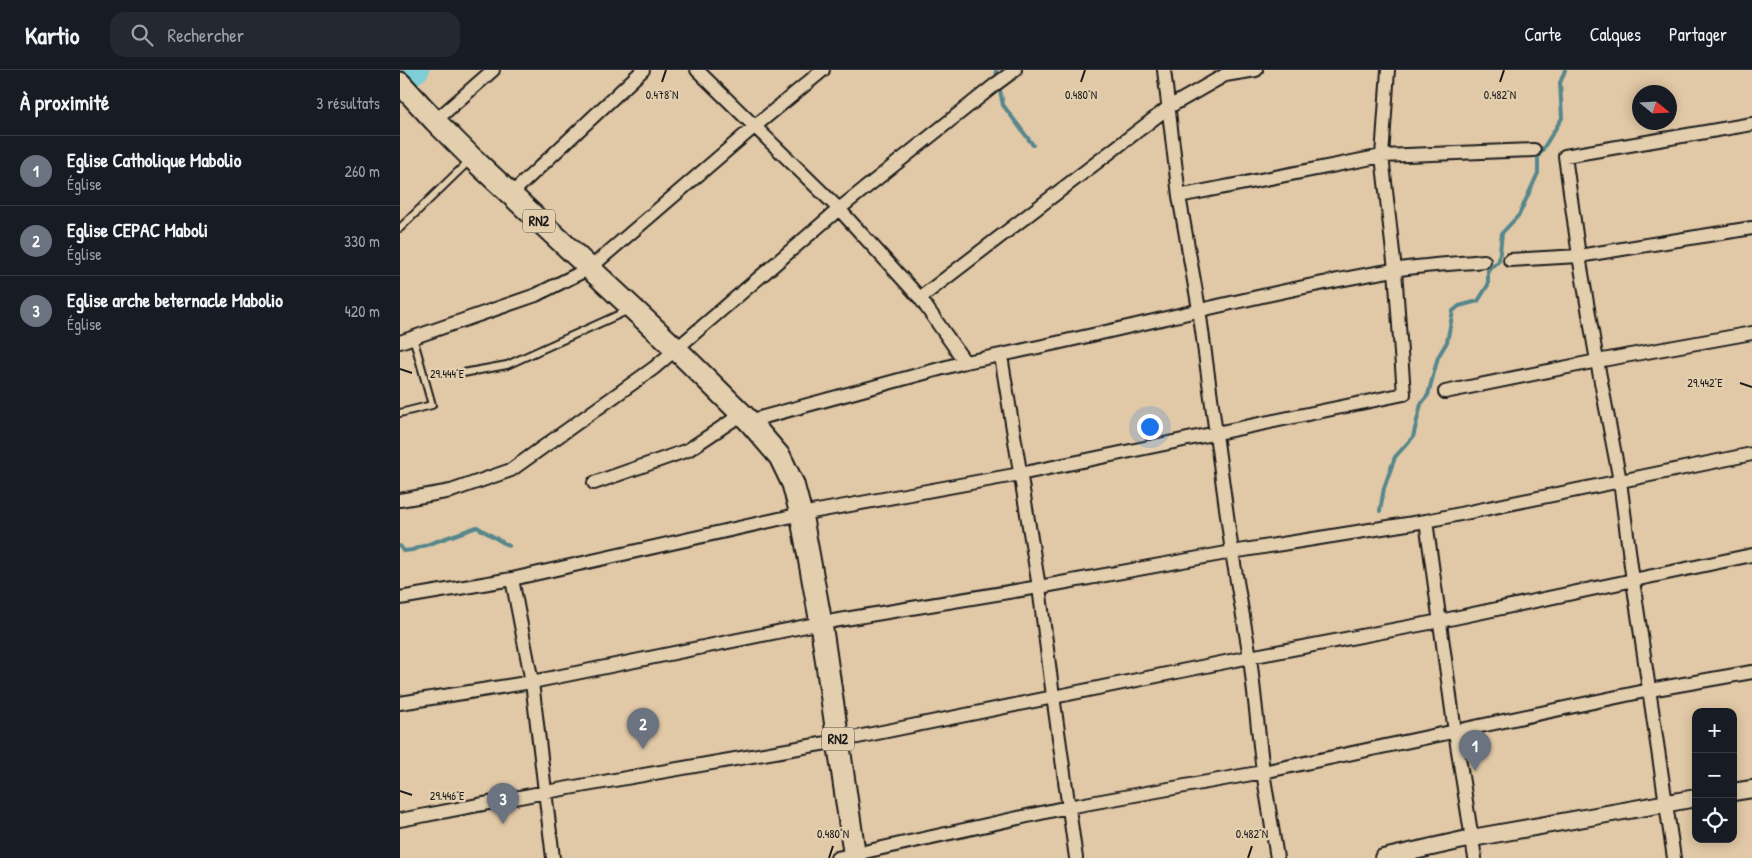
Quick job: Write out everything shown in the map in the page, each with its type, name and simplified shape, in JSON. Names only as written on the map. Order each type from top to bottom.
[{"type":"highway","name":"RN2","points":[[403,86],[435,121],[510,195],[676,348],[746,417],[780,457],[793,484],[801,514],[821,623],[838,741],[849,857]]},
{"type":"street","points":[[435,121],[493,70]]},
{"type":"street","points":[[510,195],[643,70]]},
{"type":"street","points":[[697,70],[838,209],[920,298],[965,362]]},
{"type":"street","points":[[400,342],[536,295],[590,268],[823,70]]},
{"type":"street","points":[[400,500],[451,491],[511,470],[654,368],[838,209],[1015,70]]},
{"type":"street","points":[[1164,70],[1179,196],[1199,309],[1232,552],[1250,656],[1263,772],[1278,858]]},
{"type":"street","points":[[920,298],[1169,107],[1225,75],[1256,70]]},
{"type":"street","points":[[400,598],[512,579],[801,514],[1020,474],[1404,394],[1395,270],[1382,156],[1388,70]]},
{"type":"street","points":[[1674,858],[1620,481],[1579,256],[1565,156],[1752,124]]},
{"type":"street","points":[[1179,196],[1382,156],[1534,150]]},
{"type":"street","points":[[1510,260],[1579,256],[1752,228]]},
{"type":"street","points":[[594,483],[688,450],[746,417],[965,362],[1001,356],[1199,309],[1395,270],[1484,261]]},
{"type":"street","points":[[1445,392],[1597,361],[1752,333]]},
{"type":"street","points":[[1001,356],[1039,586],[1076,858]]},
{"type":"street","points":[[400,703],[532,682],[821,623],[1232,552],[1426,521],[1752,454]]},
{"type":"street","points":[[1426,521],[1455,732],[1475,858]]},
{"type":"street","points":[[400,820],[546,792],[838,741],[1250,656],[1440,621],[1752,555]]},
{"type":"street","points":[[512,579],[532,682],[553,858]]},
{"type":"street","points":[[849,857],[1068,807],[1263,772],[1650,690],[1752,672]]},
{"type":"street","points":[[1737,791],[1752,788]]},
{"type":"street","points":[[1383,858],[1472,838],[1692,799]]},
{"type":"lane","points":[[400,228],[472,158]]},
{"type":"lane","points":[[463,373],[507,365],[633,308]]},
{"type":"lane","points":[[400,413],[432,405],[413,338]]},
{"type":"waterway","points":[[400,84],[419,70]]},
{"type":"waterway","points":[[996,70],[1003,105],[1033,145]]},
{"type":"waterway","points":[[1380,511],[1384,488],[1395,457],[1413,437],[1421,404],[1428,395],[1438,357],[1447,342],[1453,311],[1459,306],[1478,301],[1488,285],[1488,270],[1499,261],[1502,233],[1519,215],[1538,173],[1538,157],[1562,118],[1560,83],[1565,70]]},
{"type":"waterway","points":[[400,546],[404,551],[412,550],[477,527],[509,546]]},
{"type":"place","name":"Eglise CEPAC Maboli","points":[[643,749]]},
{"type":"place","name":"Eglise Catholique Mabolio","points":[[1475,771]]},
{"type":"place","name":"Eglise arche beternacle Mabolio","points":[[503,824]]}]
